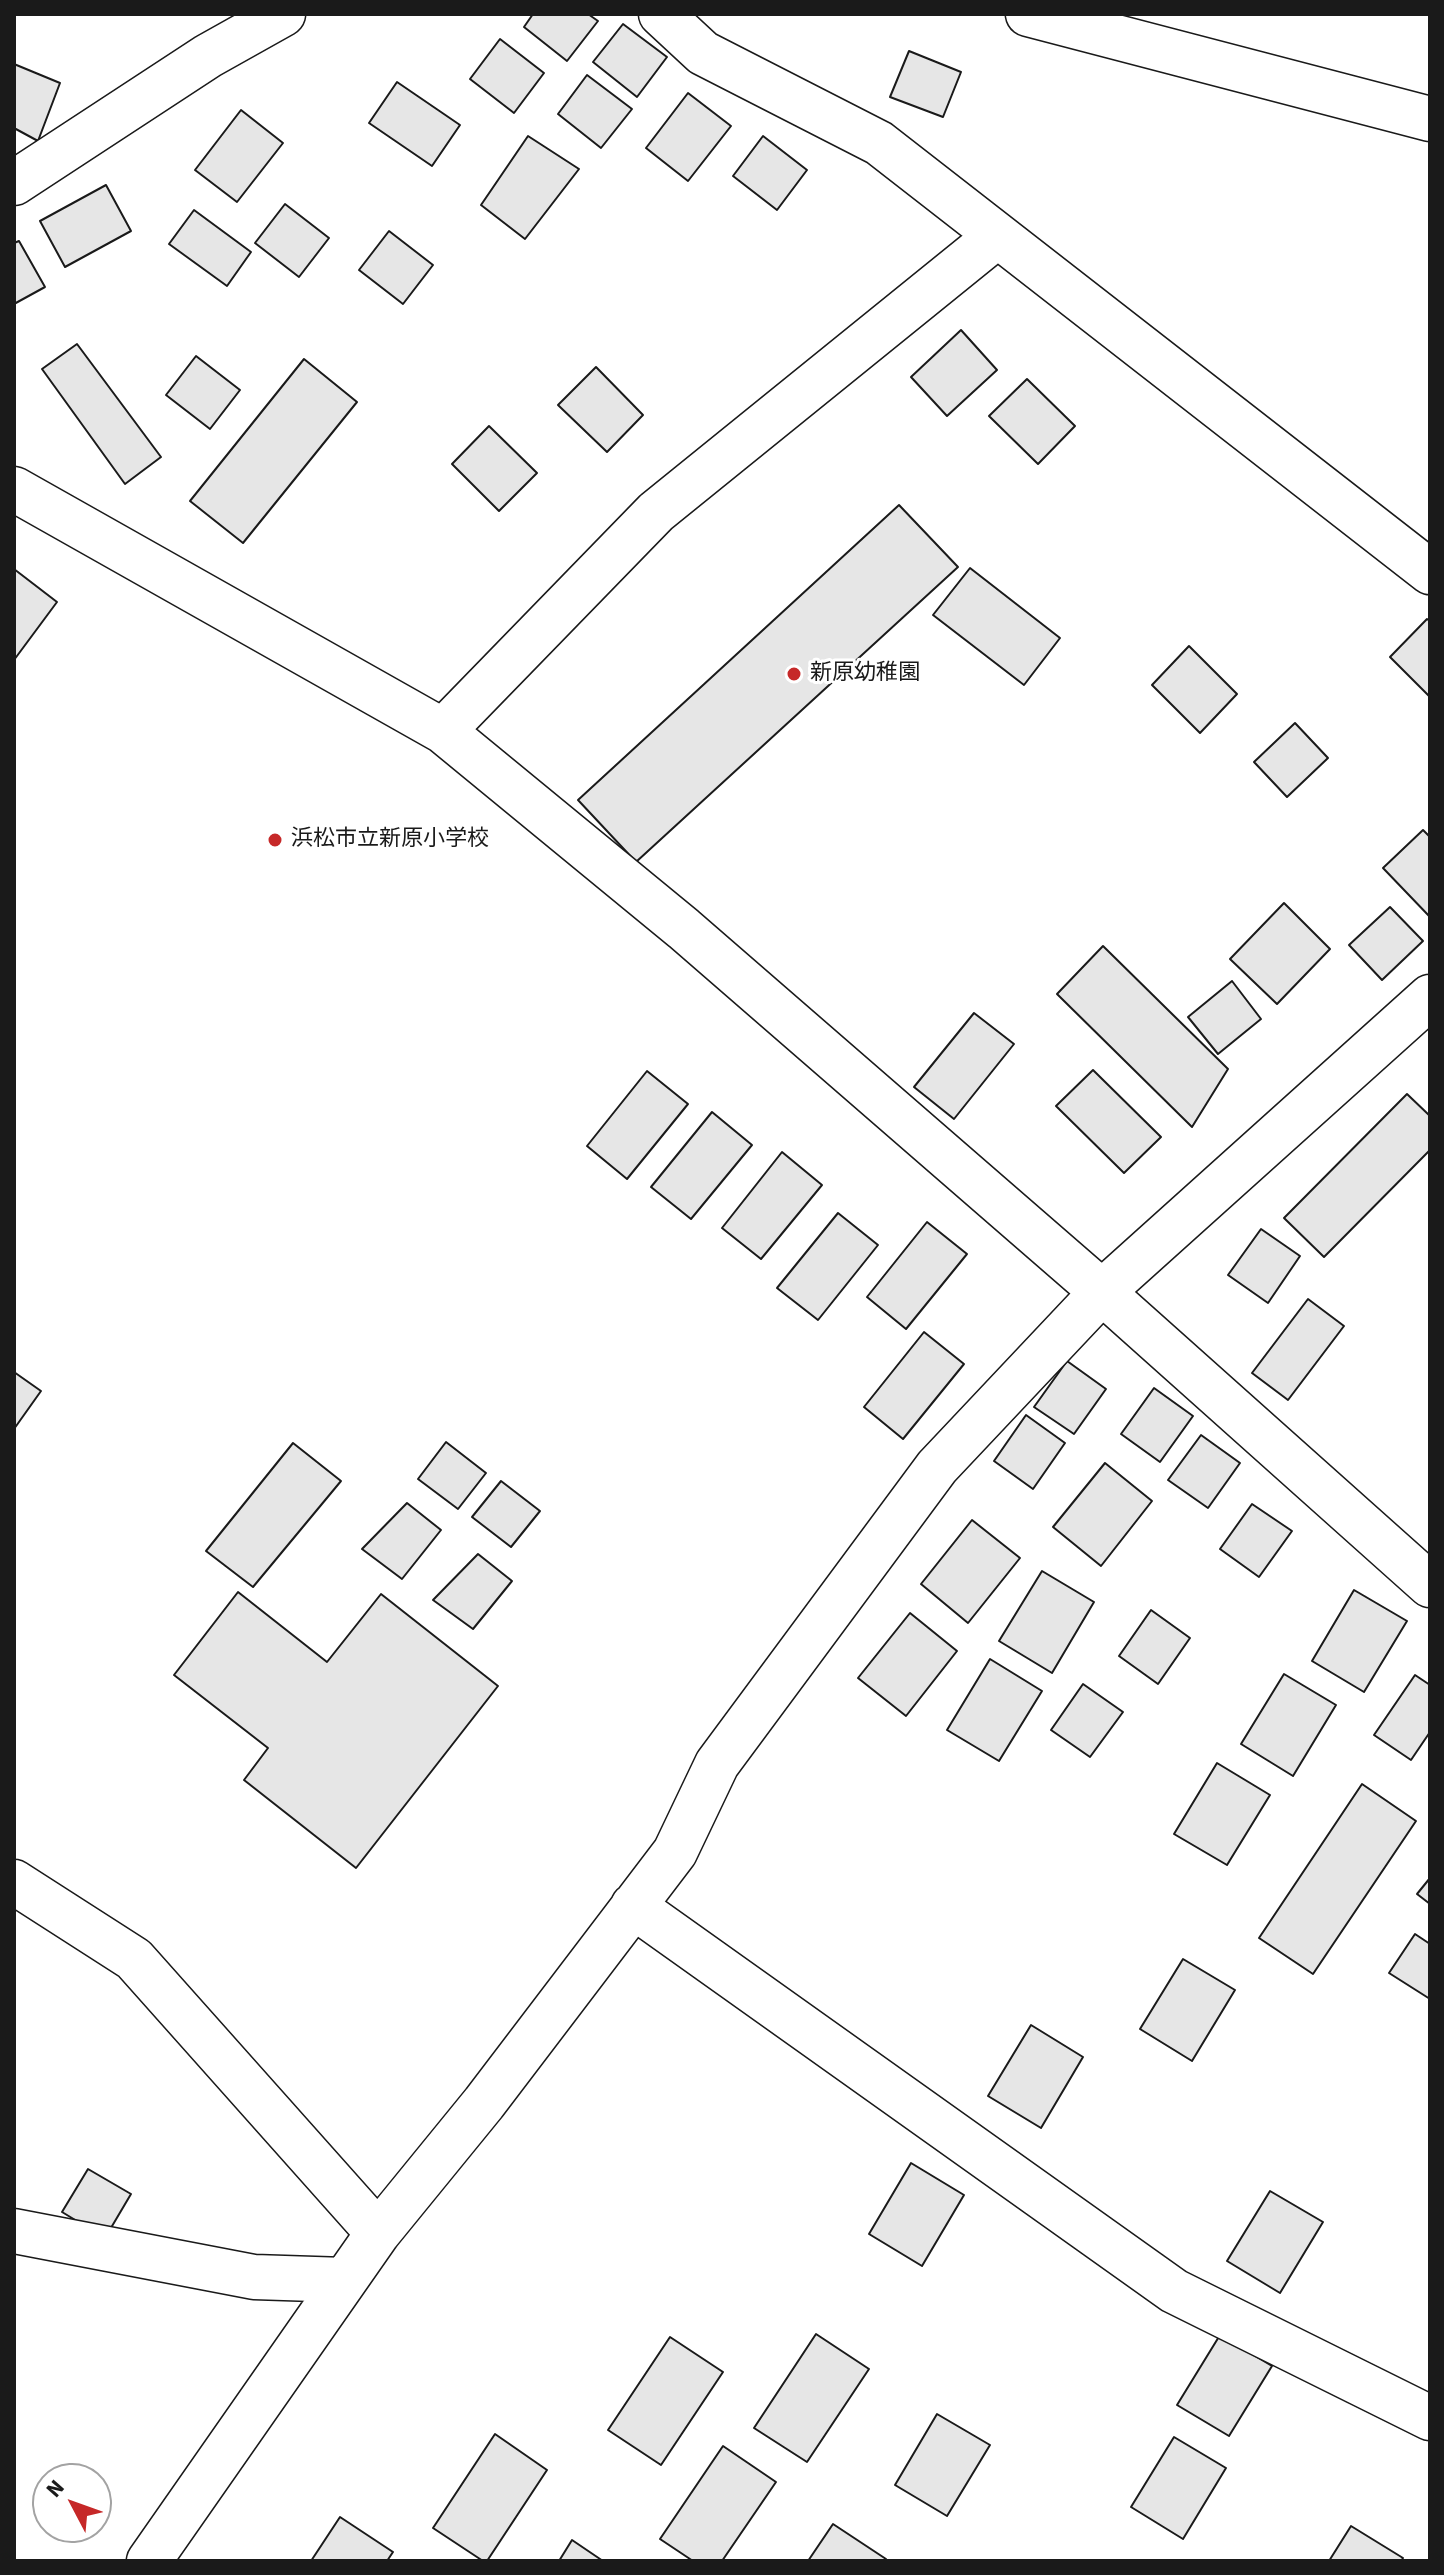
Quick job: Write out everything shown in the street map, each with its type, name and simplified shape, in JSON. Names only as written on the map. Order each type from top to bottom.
[{"type":"street","points":[[14,183],[208,56],[283,14]]},
{"type":"street","points":[[661,14],[703,53],[879,143],[1430,572]]},
{"type":"street","points":[[1028,14],[1430,119]]},
{"type":"street","points":[[443,731],[656,512],[997,236]]},
{"type":"street","points":[[14,489],[443,731],[684,929],[1102,1292],[1430,1585]]},
{"type":"street","points":[[149,2561],[378,2233],[484,2103],[675,1852],[717,1764],[937,1467],[1102,1292],[1424,1014]]},
{"type":"street","points":[[14,1882],[134,1959],[378,2233]]},
{"type":"street","points":[[633,1906],[1174,2291],[1430,2418]]},
{"type":"street","points":[[14,2231],[254,2277],[345,2280]]},
{"type":"building","points":[[533,14],[588,14],[598,21],[567,61],[524,27]]},
{"type":"building","points":[[623,24],[667,57],[637,97],[593,62]]},
{"type":"building","points":[[500,39],[544,73],[514,113],[470,79]]},
{"type":"building","points":[[909,51],[961,72],[943,117],[890,97]]},
{"type":"building","points":[[14,64],[60,83],[38,141],[14,128]]},
{"type":"building","points":[[587,75],[632,109],[601,148],[558,114]]},
{"type":"building","points":[[397,82],[460,125],[432,166],[369,123]]},
{"type":"building","points":[[688,93],[731,126],[688,181],[646,148]]},
{"type":"building","points":[[241,110],[283,143],[237,202],[195,170]]},
{"type":"building","points":[[528,136],[579,169],[525,239],[481,205]]},
{"type":"building","points":[[763,136],[807,170],[777,210],[733,176]]},
{"type":"building","points":[[106,185],[131,231],[65,267],[40,221]]},
{"type":"building","points":[[285,204],[329,238],[299,277],[255,243]]},
{"type":"building","points":[[194,210],[251,252],[227,286],[169,244]]},
{"type":"building","points":[[389,231],[433,265],[403,304],[359,270]]},
{"type":"building","points":[[19,241],[45,287],[14,304],[14,243]]},
{"type":"building","points":[[961,330],[997,370],[947,416],[911,377]]},
{"type":"building","points":[[77,344],[161,457],[125,484],[42,369]]},
{"type":"building","points":[[196,356],[240,390],[210,429],[166,395]]},
{"type":"building","points":[[304,359],[357,402],[243,543],[190,501]]},
{"type":"building","points":[[596,367],[643,415],[607,452],[558,405]]},
{"type":"building","points":[[1027,379],[1075,426],[1038,464],[989,416]]},
{"type":"building","points":[[489,426],[537,473],[499,511],[452,464]]},
{"type":"building","points":[[899,505],[958,567],[636,862],[578,800]]},
{"type":"building","points":[[970,568],[1060,638],[1024,685],[933,615]]},
{"type":"building","points":[[14,569],[57,602],[14,660]]},
{"type":"building","points":[[1427,619],[1430,621],[1430,697],[1390,657]]},
{"type":"building","points":[[1189,646],[1237,694],[1200,733],[1152,685]]},
{"type":"building","points":[[1295,723],[1328,758],[1287,797],[1254,762]]},
{"type":"building","points":[[1423,830],[1430,837],[1430,917],[1383,868]]},
{"type":"building","points":[[1284,903],[1330,949],[1277,1004],[1230,959]]},
{"type":"building","points":[[1390,907],[1423,941],[1382,980],[1349,945]]},
{"type":"building","points":[[1103,946],[1228,1069],[1192,1127],[1057,994]]},
{"type":"building","points":[[1232,981],[1261,1019],[1218,1054],[1188,1017]]},
{"type":"building","points":[[974,1013],[1014,1044],[954,1119],[914,1087]]},
{"type":"building","points":[[1093,1070],[1161,1137],[1124,1173],[1056,1106]]},
{"type":"building","points":[[647,1071],[688,1104],[627,1179],[587,1146]]},
{"type":"building","points":[[1407,1094],[1430,1116],[1430,1150],[1324,1257],[1284,1218]]},
{"type":"building","points":[[712,1112],[752,1145],[691,1219],[651,1187]]},
{"type":"building","points":[[782,1152],[822,1185],[761,1259],[722,1228]]},
{"type":"building","points":[[838,1213],[878,1245],[818,1320],[777,1288]]},
{"type":"building","points":[[927,1222],[967,1254],[906,1329],[867,1297]]},
{"type":"building","points":[[1261,1229],[1300,1256],[1268,1303],[1228,1275]]},
{"type":"building","points":[[1308,1299],[1344,1326],[1288,1400],[1252,1373]]},
{"type":"building","points":[[924,1332],[964,1364],[903,1439],[864,1407]]},
{"type":"building","points":[[1067,1361],[1106,1389],[1074,1434],[1034,1407]]},
{"type":"building","points":[[14,1372],[41,1391],[14,1429]]},
{"type":"building","points":[[1154,1388],[1193,1416],[1160,1462],[1121,1434]]},
{"type":"building","points":[[1026,1415],[1065,1443],[1033,1489],[994,1461]]},
{"type":"building","points":[[1201,1435],[1240,1463],[1208,1508],[1168,1480]]},
{"type":"building","points":[[446,1442],[486,1473],[458,1509],[418,1479]]},
{"type":"building","points":[[293,1443],[341,1481],[253,1587],[206,1551]]},
{"type":"building","points":[[1105,1463],[1152,1501],[1101,1566],[1053,1527]]},
{"type":"building","points":[[501,1481],[540,1511],[511,1547],[472,1517]]},
{"type":"building","points":[[407,1503],[441,1530],[402,1579],[362,1549]]},
{"type":"building","points":[[1252,1504],[1292,1531],[1259,1577],[1220,1549]]},
{"type":"building","points":[[972,1520],[1020,1558],[968,1623],[921,1584]]},
{"type":"building","points":[[478,1554],[512,1581],[473,1629],[433,1600]]},
{"type":"building","points":[[1042,1571],[1094,1602],[1052,1673],[999,1641]]},
{"type":"building","points":[[1354,1590],[1407,1621],[1364,1692],[1312,1661]]},
{"type":"building","points":[[238,1592],[327,1662],[381,1594],[498,1686],[356,1868],[244,1780],[268,1748],[174,1675]]},
{"type":"building","points":[[1151,1610],[1190,1638],[1158,1684],[1119,1656]]},
{"type":"building","points":[[910,1613],[957,1651],[906,1716],[858,1678]]},
{"type":"building","points":[[990,1659],[1042,1691],[999,1761],[947,1730]]},
{"type":"building","points":[[1284,1674],[1336,1705],[1293,1776],[1241,1744]]},
{"type":"building","points":[[1415,1675],[1430,1685],[1430,1732],[1411,1760],[1374,1735]]},
{"type":"building","points":[[1083,1684],[1123,1712],[1090,1757],[1051,1730]]},
{"type":"building","points":[[1217,1763],[1270,1795],[1227,1865],[1174,1834]]},
{"type":"building","points":[[1362,1784],[1416,1821],[1313,1974],[1259,1938]]},
{"type":"building","points":[[1430,1878],[1430,1904],[1417,1894]]},
{"type":"building","points":[[1415,1934],[1430,1944],[1430,1999],[1389,1973]]},
{"type":"building","points":[[1183,1959],[1235,1990],[1192,2061],[1140,2029]]},
{"type":"building","points":[[1031,2025],[1083,2057],[1041,2128],[988,2096]]},
{"type":"building","points":[[911,2163],[964,2195],[922,2266],[869,2234]]},
{"type":"building","points":[[88,2169],[131,2194],[105,2238],[62,2212]]},
{"type":"building","points":[[1270,2191],[1323,2222],[1280,2293],[1227,2261]]},
{"type":"building","points":[[816,2334],[869,2369],[807,2462],[754,2428]]},
{"type":"building","points":[[1220,2335],[1272,2366],[1229,2436],[1177,2405]]},
{"type":"building","points":[[670,2337],[723,2372],[661,2465],[608,2430]]},
{"type":"building","points":[[937,2414],[990,2445],[947,2516],[895,2485]]},
{"type":"building","points":[[495,2434],[547,2470],[487,2561],[483,2561],[433,2528]]},
{"type":"building","points":[[1174,2437],[1226,2468],[1183,2539],[1131,2507]]},
{"type":"building","points":[[723,2446],[776,2482],[722,2561],[693,2561],[660,2539]]},
{"type":"building","points":[[340,2517],[393,2552],[387,2561],[311,2561]]},
{"type":"building","points":[[833,2524],[886,2559],[885,2561],[808,2561]]},
{"type":"building","points":[[1351,2526],[1403,2558],[1401,2561],[1329,2561]]},
{"type":"building","points":[[572,2540],[603,2561],[559,2561]]},
{"type":"place","name":"新原幼稚園","points":[[794,674]]},
{"type":"place","name":"浜松市立新原小学校","points":[[275,840]]}]
